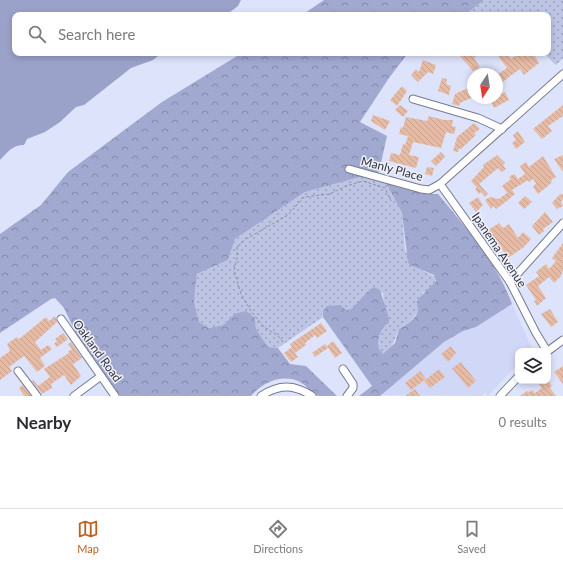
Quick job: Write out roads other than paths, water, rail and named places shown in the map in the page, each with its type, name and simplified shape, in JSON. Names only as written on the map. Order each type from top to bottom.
[{"type":"street","points":[[440,184],[563,74]]},
{"type":"street","points":[[413,99],[478,118],[502,129]]},
{"type":"street","name":"Manly Place","points":[[349,169],[429,190],[440,184]]},
{"type":"street","name":"Ipanema Avenue","points":[[440,184],[510,282],[545,348]]},
{"type":"street","points":[[510,282],[563,223]]},
{"type":"street","name":"Oakland Road","points":[[61,319],[100,376],[116,396]]},
{"type":"street","points":[[551,348],[563,340]]},
{"type":"street","points":[[343,369],[353,384],[347,396]]},
{"type":"street","points":[[18,371],[37,396]]},
{"type":"street","points":[[74,396],[100,376]]},
{"type":"street","points":[[500,396],[515,380]]},
{"type":"street","points":[[261,396],[276,388],[287,386],[300,389],[312,396]]}]
